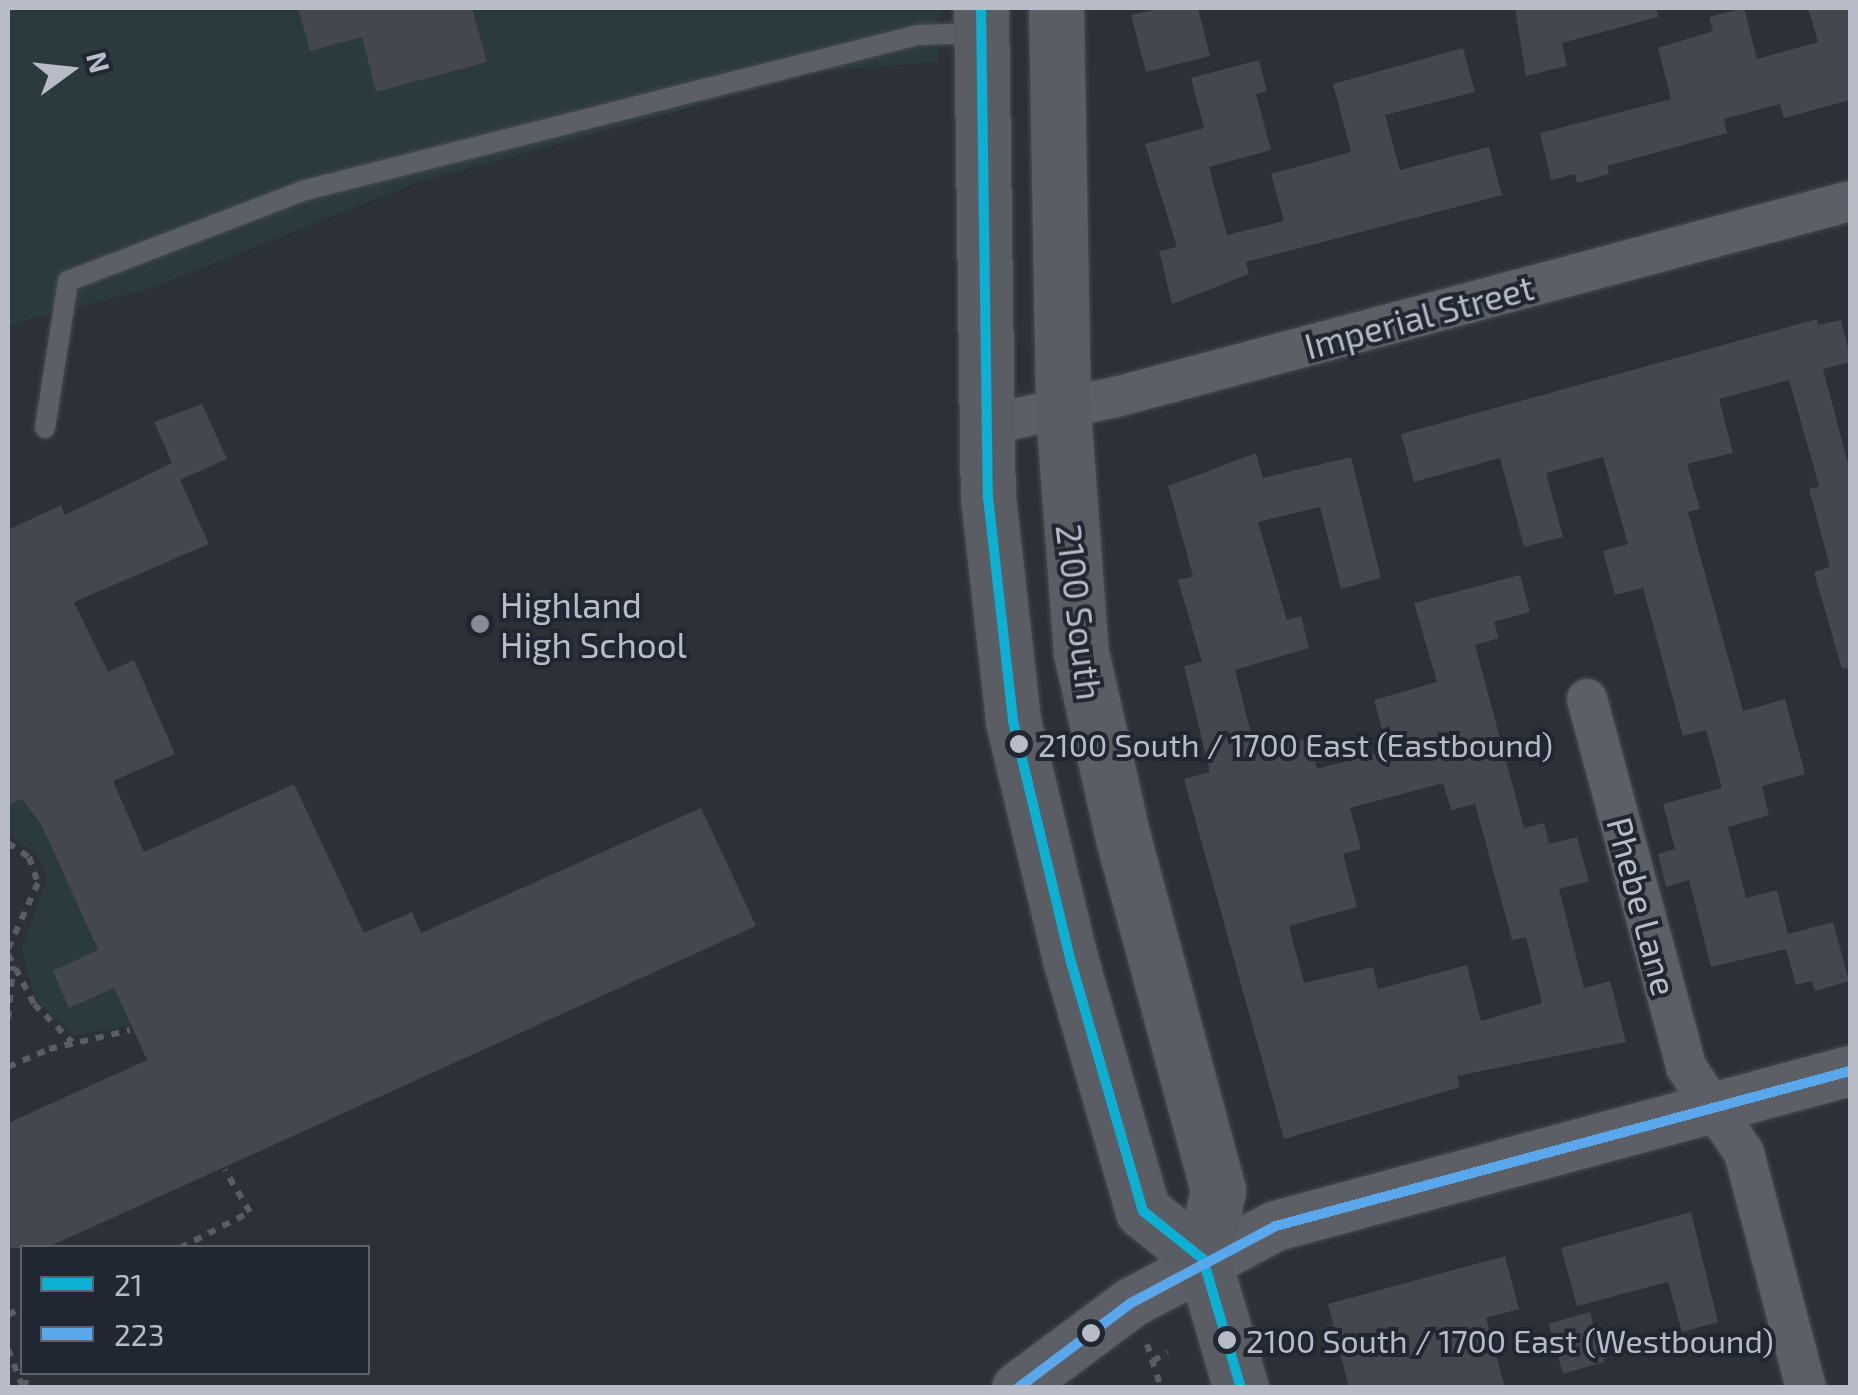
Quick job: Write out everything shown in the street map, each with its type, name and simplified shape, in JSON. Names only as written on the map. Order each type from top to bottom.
[{"type":"main road","name":"2100 South","points":[[1056,8],[1063,410],[1072,586],[1096,730],[1218,1190],[1203,1260],[1242,1388]]},
{"type":"main road","points":[[982,20],[986,425],[993,570],[1010,702],[1072,962],[1143,1211],[1203,1260]]},
{"type":"street","name":"Imperial Street","points":[[986,425],[1063,410],[1850,201]]},
{"type":"street","name":"Phebe Lane","points":[[1587,698],[1686,1067],[1744,1153],[1806,1388]]},
{"type":"street","points":[[1017,1388],[1131,1302],[1203,1260],[1276,1226],[1850,1071]]},
{"type":"lane","points":[[45,428],[68,281],[302,192],[982,20]]},
{"type":"path","points":[[8,843],[29,858],[38,882],[8,952],[34,1004],[73,1042]]},
{"type":"path","points":[[8,1019],[13,964]]},
{"type":"path","points":[[8,1066],[73,1042],[130,1030]]},
{"type":"path","points":[[186,1245],[250,1212],[225,1170]]},
{"type":"path","points":[[1147,1344],[1161,1388]]},
{"type":"path","points":[[8,1349],[24,1388]]},
{"type":"path","points":[[1153,1362],[1168,1352]]},
{"type":"shaded area","points":[[8,8],[939,8],[938,62],[823,71],[416,183],[152,288],[8,325]]},
{"type":"shaded area","points":[[22,799],[42,826],[131,1025],[74,1036],[35,1000],[22,949],[47,879],[37,853],[8,835],[8,805]]},
{"type":"building","points":[[298,8],[472,8],[487,62],[376,92],[362,37],[310,51]]},
{"type":"building","points":[[1162,8],[1198,8],[1210,56],[1146,72],[1131,15]]},
{"type":"building","points":[[1515,8],[1657,8],[1658,17],[1562,43],[1567,66],[1526,76]]},
{"type":"building","points":[[1744,8],[1757,59],[1818,42],[1808,8],[1850,8],[1850,100],[1784,118],[1780,104],[1724,119],[1727,133],[1607,166],[1609,174],[1577,183],[1575,174],[1551,180],[1540,133],[1671,99],[1658,48],[1713,31],[1709,17]]},
{"type":"building","points":[[1463,48],[1475,92],[1385,115],[1400,170],[1489,147],[1502,195],[1246,262],[1249,274],[1172,304],[1159,251],[1177,247],[1145,144],[1204,128],[1191,78],[1259,60],[1267,91],[1256,94],[1271,150],[1209,167],[1227,235],[1284,221],[1271,174],[1351,152],[1333,84]]},
{"type":"building","points":[[1817,319],[1818,325],[1841,320],[1850,356],[1850,362],[1823,369],[1850,471],[1850,668],[1842,669],[1814,572],[1830,567],[1809,489],[1819,486],[1789,380],[1719,399],[1733,453],[1687,464],[1700,509],[1688,512],[1743,711],[1785,699],[1805,774],[1762,786],[1769,815],[1728,827],[1746,898],[1777,890],[1788,934],[1833,922],[1849,981],[1815,991],[1812,981],[1796,985],[1786,949],[1711,967],[1689,880],[1666,887],[1658,854],[1675,849],[1663,804],[1722,788],[1706,730],[1683,736],[1643,588],[1615,595],[1603,551],[1628,544],[1603,457],[1546,473],[1563,537],[1524,547],[1500,458],[1414,482],[1401,434]]},
{"type":"building","points":[[202,404],[227,459],[180,480],[209,544],[74,602],[108,672],[134,660],[175,754],[113,781],[144,852],[294,784],[364,933],[412,912],[421,933],[701,808],[756,926],[53,1245],[8,1248],[8,1123],[147,1060],[114,988],[69,1008],[53,971],[98,950],[42,826],[22,799],[8,805],[8,530],[61,505],[65,515],[172,463],[154,422]]},
{"type":"building","points":[[1256,453],[1263,478],[1351,457],[1381,578],[1341,589],[1320,507],[1258,522],[1287,620],[1301,616],[1309,648],[1235,670],[1255,749],[1309,739],[1317,769],[1388,750],[1374,700],[1437,682],[1414,603],[1520,575],[1530,612],[1494,622],[1499,638],[1475,645],[1524,828],[1544,823],[1549,844],[1577,837],[1589,881],[1559,889],[1584,988],[1610,981],[1626,1042],[1457,1076],[1460,1087],[1284,1139],[1184,779],[1210,772],[1184,666],[1202,662],[1178,580],[1193,576],[1168,486]],"holes":[[[1443,783],[1451,810],[1475,804],[1512,940],[1526,937],[1542,1003],[1481,1021],[1467,965],[1378,989],[1373,967],[1304,983],[1289,926],[1357,907],[1343,854],[1361,849],[1350,808]]]},
{"type":"building","points":[[1691,1212],[1718,1322],[1682,1332],[1668,1282],[1577,1306],[1561,1248]]},
{"type":"building","points":[[1505,1256],[1519,1309],[1486,1318],[1505,1388],[1349,1388],[1328,1304]]},
{"type":"building","points":[[1590,1312],[1604,1362],[1563,1374],[1549,1324]]},
{"type":"transit line","name":"21","points":[[981,8],[988,497],[1013,721],[1071,962],[1143,1211],[1203,1259],[1241,1388]]},
{"type":"transit line","name":"223","points":[[1018,1388],[1131,1303],[1276,1226],[1850,1071]]},
{"type":"place","name":"Highland High School","points":[[480,624]]},
{"type":"place","name":"2100 South / 1700 East (Eastbound)","points":[[1019,744]]},
{"type":"place","name":"2100 South / 1700 East (Westbound)","points":[[1227,1340]]}]
